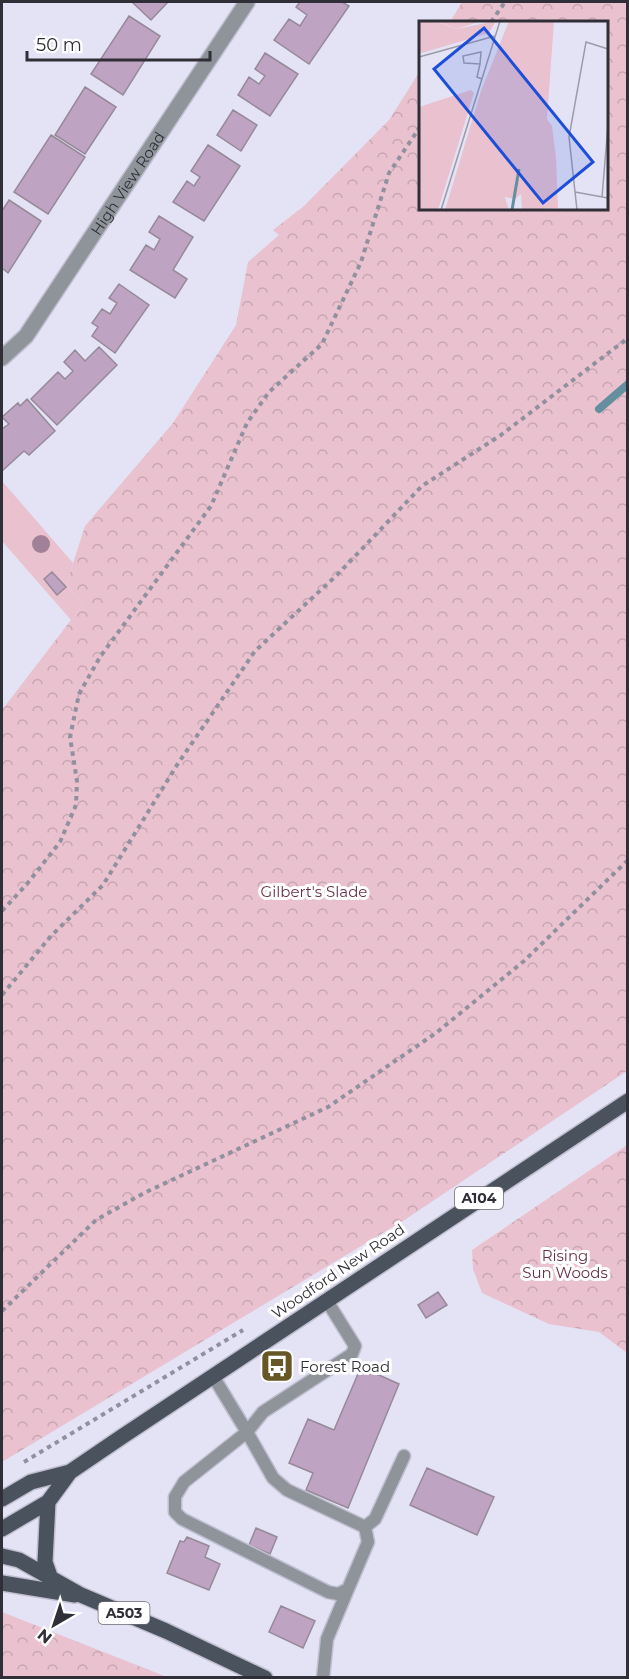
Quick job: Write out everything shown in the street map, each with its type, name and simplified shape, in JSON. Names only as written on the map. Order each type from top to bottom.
[{"type":"main road","name":"Woodford New Road","points":[[2,1499],[31,1482],[70,1472],[400,1250],[627,1101]]},
{"type":"main road","name":"Woodford New Road","points":[[2,1529],[48,1502],[70,1472]]},
{"type":"main road","points":[[48,1502],[45,1562],[50,1576]]},
{"type":"main road","name":"A503","points":[[2,1556],[19,1560],[81,1595],[265,1677]]},
{"type":"main road","name":"A503","points":[[2,1583],[81,1595]]},
{"type":"street","name":"High View Road","points":[[2,358],[26,336],[247,2]]},
{"type":"lane","points":[[327,1301],[355,1346],[352,1354],[263,1412],[247,1432],[184,1482],[175,1497],[175,1512],[182,1519],[328,1592],[338,1594],[348,1589]]},
{"type":"lane","points":[[213,1376],[273,1478],[287,1490],[364,1527],[368,1542],[327,1639],[323,1677]]},
{"type":"lane","points":[[364,1527],[375,1519],[404,1456]]},
{"type":"path","points":[[492,21],[505,2]]},
{"type":"path","points":[[2,911],[60,842],[76,805],[77,781],[70,737],[79,694],[100,657],[211,506],[247,423],[258,407],[269,392],[322,344],[361,261],[389,173],[419,128]]},
{"type":"path","points":[[2,995],[51,936],[103,885],[177,765],[255,651],[337,575],[422,486],[501,435],[627,338]]},
{"type":"path","points":[[2,1311],[96,1220],[144,1193],[328,1107],[436,1033],[524,962],[627,860]]},
{"type":"path","points":[[20,1464],[248,1327]]},
{"type":"green space","name":"Gilbert's Slade","points":[[462,2],[627,2],[627,1071],[406,1219],[2,1462],[2,710],[84,603],[66,585],[85,526],[173,423],[236,325],[248,262],[279,235],[273,230],[304,206],[389,120],[419,73],[419,210],[608,210],[608,21],[451,21]]},
{"type":"green space","points":[[2,481],[73,563],[66,585],[84,603],[71,620],[2,541]]},
{"type":"green space","name":"Rising Sun Woods","points":[[627,1145],[627,1353],[599,1332],[549,1324],[482,1293],[473,1269],[472,1250]]},
{"type":"green space","points":[[2,1612],[167,1677],[2,1677]]},
{"type":"building","points":[[132,2],[168,2],[151,20]]},
{"type":"building","points":[[300,2],[342,2],[349,6],[309,64],[274,40],[289,19],[300,26],[307,15],[296,7]]},
{"type":"building","points":[[129,16],[160,36],[123,95],[91,74]]},
{"type":"building","points":[[265,53],[298,74],[270,116],[238,95],[249,77],[259,84],[265,76],[255,69]]},
{"type":"building","points":[[85,87],[116,107],[85,154],[55,135]]},
{"type":"building","points":[[233,110],[257,125],[241,151],[217,135]]},
{"type":"building","points":[[51,135],[85,157],[48,214],[14,192]]},
{"type":"building","points":[[208,145],[240,166],[204,221],[173,202],[187,181],[194,186],[200,177],[191,171]]},
{"type":"building","points":[[9,200],[41,221],[8,273],[2,268],[2,211]]},
{"type":"building","points":[[159,216],[193,237],[173,270],[187,279],[175,298],[130,270],[146,245],[154,250],[160,239],[149,232]]},
{"type":"building","points":[[119,284],[149,305],[115,353],[92,336],[98,327],[92,323],[102,309],[110,314],[117,303],[109,298]]},
{"type":"building","points":[[99,347],[117,365],[57,425],[31,399],[58,372],[65,379],[73,371],[64,362],[75,350],[85,361]]},
{"type":"building","points":[[27,399],[55,431],[29,455],[24,451],[2,471],[2,429],[9,424],[2,417],[18,403],[20,406]]},
{"type":"building","points":[[52,572],[66,587],[57,595],[44,579]]},
{"type":"building","points":[[438,1292],[447,1305],[426,1318],[418,1305]]},
{"type":"building","points":[[361,1367],[399,1384],[348,1508],[306,1490],[313,1473],[289,1463],[308,1419],[334,1430]]},
{"type":"building","points":[[427,1468],[494,1497],[477,1535],[410,1505]]},
{"type":"building","points":[[256,1528],[277,1537],[270,1554],[249,1545]]},
{"type":"building","points":[[187,1537],[209,1546],[205,1557],[220,1564],[209,1590],[167,1573],[180,1541],[184,1542]]},
{"type":"building","points":[[281,1606],[315,1621],[303,1648],[269,1632]]},
{"type":"waterway","points":[[599,409],[628,384]]},
{"type":"place","name":"Forest Road","points":[[277,1366]]}]
